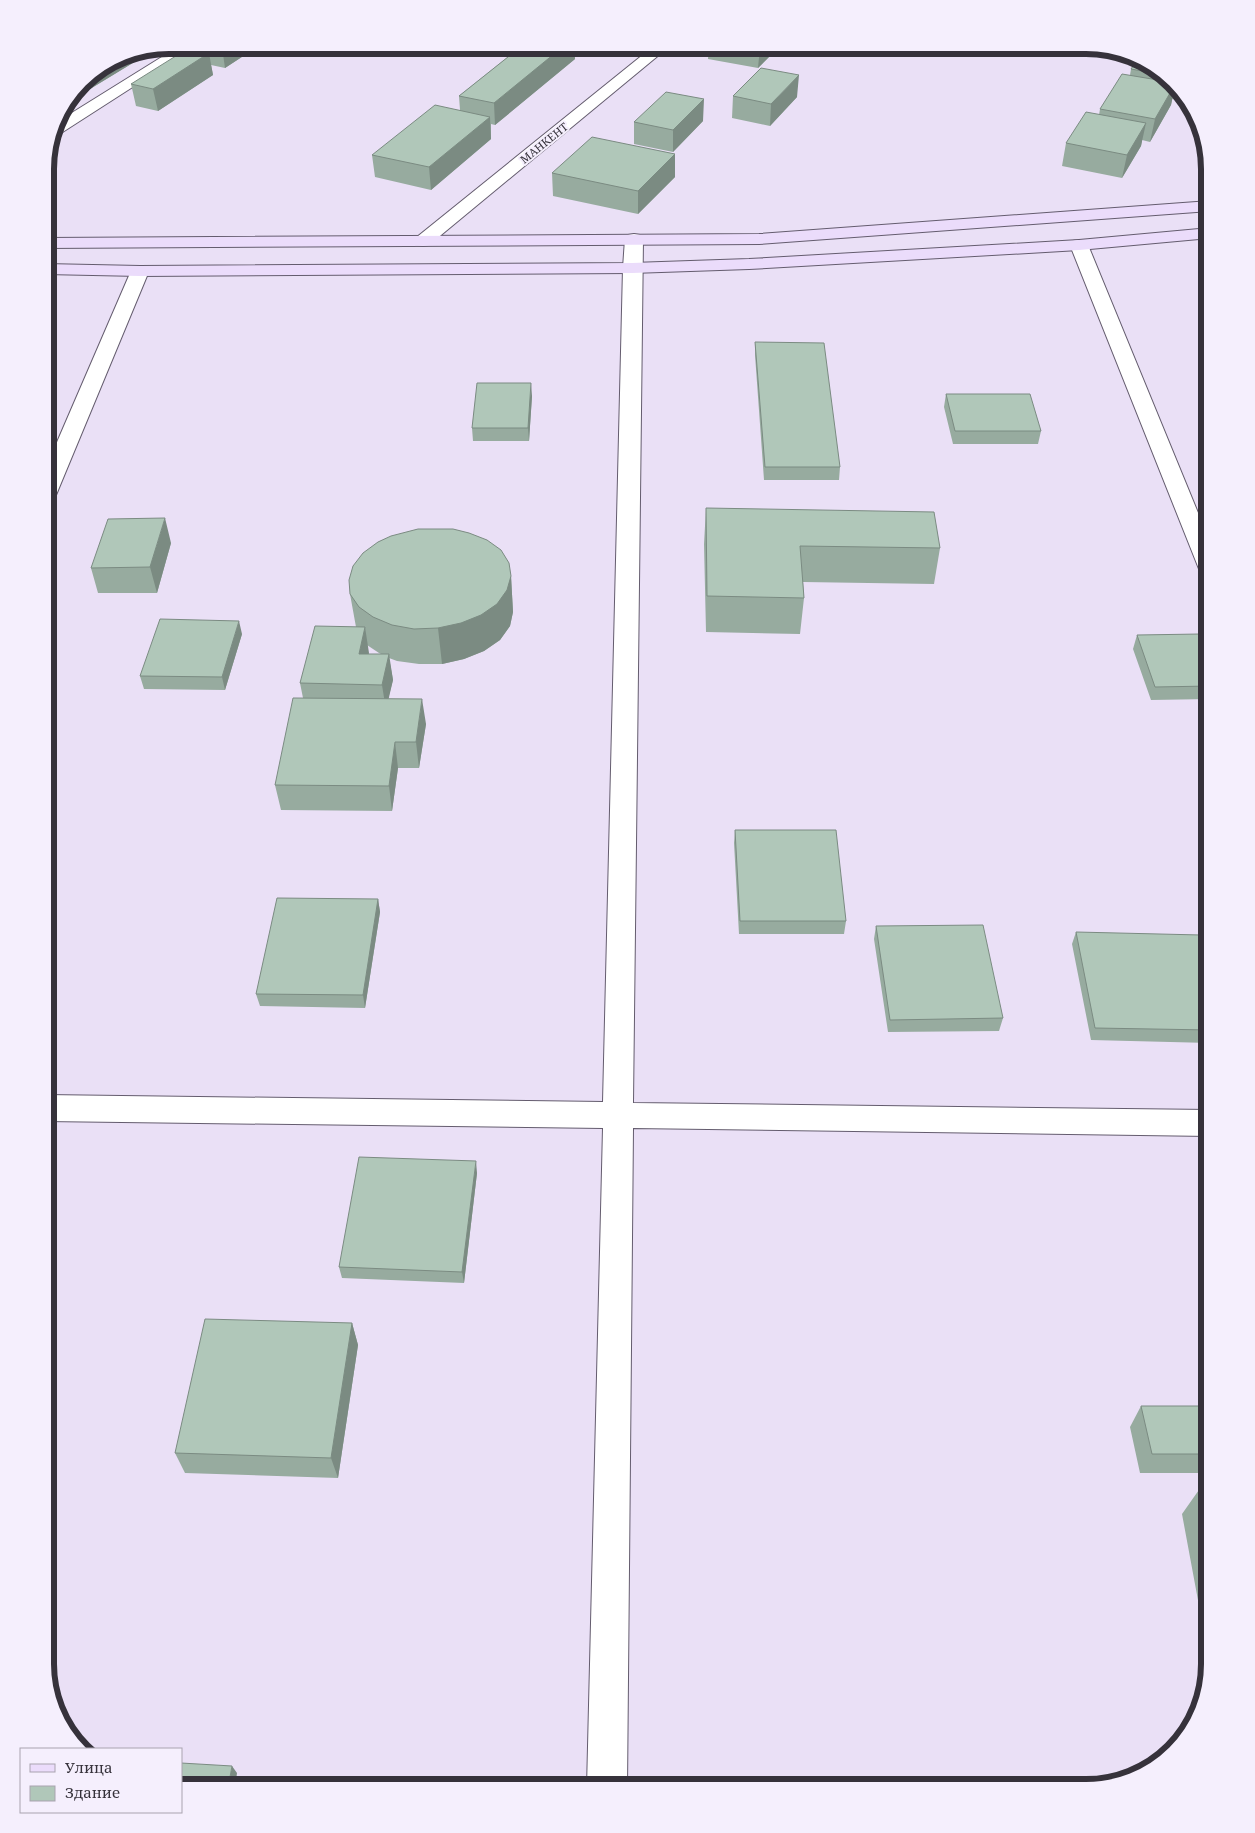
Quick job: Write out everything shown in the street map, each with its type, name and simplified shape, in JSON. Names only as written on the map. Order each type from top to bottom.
[{"type":"main road","points":[[54,243],[759,239],[1201,206]]},
{"type":"main road","points":[[54,269],[140,271],[632,268],[758,263],[1079,244],[1201,234]]},
{"type":"street","points":[[62,126],[177,54]]},
{"type":"street","name":"МАНКЕНТ","points":[[423,241],[653,54]]},
{"type":"street","points":[[607,1779],[634,239]]},
{"type":"street","points":[[1079,244],[1201,547]]},
{"type":"street","points":[[54,474],[140,271]]},
{"type":"street","points":[[54,1108],[618,1117],[1201,1123]]},
{"type":"building","points":[[179,54],[207,54],[153,89],[131,84]]},
{"type":"building","points":[[512,54],[554,54],[494,103],[459,96]]},
{"type":"building","points":[[1134,65],[1148,72],[1131,69]]},
{"type":"building","points":[[761,68],[799,75],[771,104],[733,96]]},
{"type":"building","points":[[1122,74],[1160,80],[1171,91],[1155,119],[1100,109]]},
{"type":"building","points":[[666,92],[704,99],[673,130],[634,122]]},
{"type":"building","points":[[435,105],[490,117],[429,167],[372,155]]},
{"type":"building","points":[[1086,112],[1146,123],[1127,155],[1066,143]]},
{"type":"building","points":[[592,137],[675,154],[638,191],[552,173]]},
{"type":"building","points":[[755,342],[824,343],[840,467],[765,467]]},
{"type":"building","points":[[477,383],[531,383],[528,428],[472,428]]},
{"type":"building","points":[[946,394],[1030,394],[1041,431],[955,431]]},
{"type":"building","points":[[706,508],[934,512],[940,548],[800,546],[804,598],[707,596]]},
{"type":"building","points":[[165,518],[150,567],[91,568],[108,519]]},
{"type":"building","points":[[418,529],[453,529],[469,533],[487,540],[501,550],[509,563],[511,576],[507,590],[497,604],[481,615],[461,623],[438,628],[414,629],[392,625],[373,617],[359,607],[350,594],[349,580],[353,566],[363,553],[378,542],[391,536]]},
{"type":"building","points":[[160,619],[239,621],[222,677],[140,676]]},
{"type":"building","points":[[315,626],[365,627],[359,654],[389,654],[382,685],[300,683]]},
{"type":"building","points":[[1200,634],[1201,686],[1155,687],[1137,635]]},
{"type":"building","points":[[293,698],[422,699],[416,742],[395,742],[389,786],[275,785]]},
{"type":"building","points":[[735,830],[836,830],[846,921],[740,921]]},
{"type":"building","points":[[277,898],[378,899],[363,995],[256,994]]},
{"type":"building","points":[[983,925],[1003,1018],[890,1020],[876,926]]},
{"type":"building","points":[[1076,932],[1201,935],[1201,1030],[1095,1028]]},
{"type":"building","points":[[359,1157],[476,1161],[462,1272],[339,1267]]},
{"type":"building","points":[[205,1319],[352,1323],[331,1458],[175,1453]]},
{"type":"building","points":[[1141,1406],[1201,1406],[1201,1454],[1152,1454]]},
{"type":"building","points":[[182,1763],[232,1766],[230,1779],[182,1779]]}]
